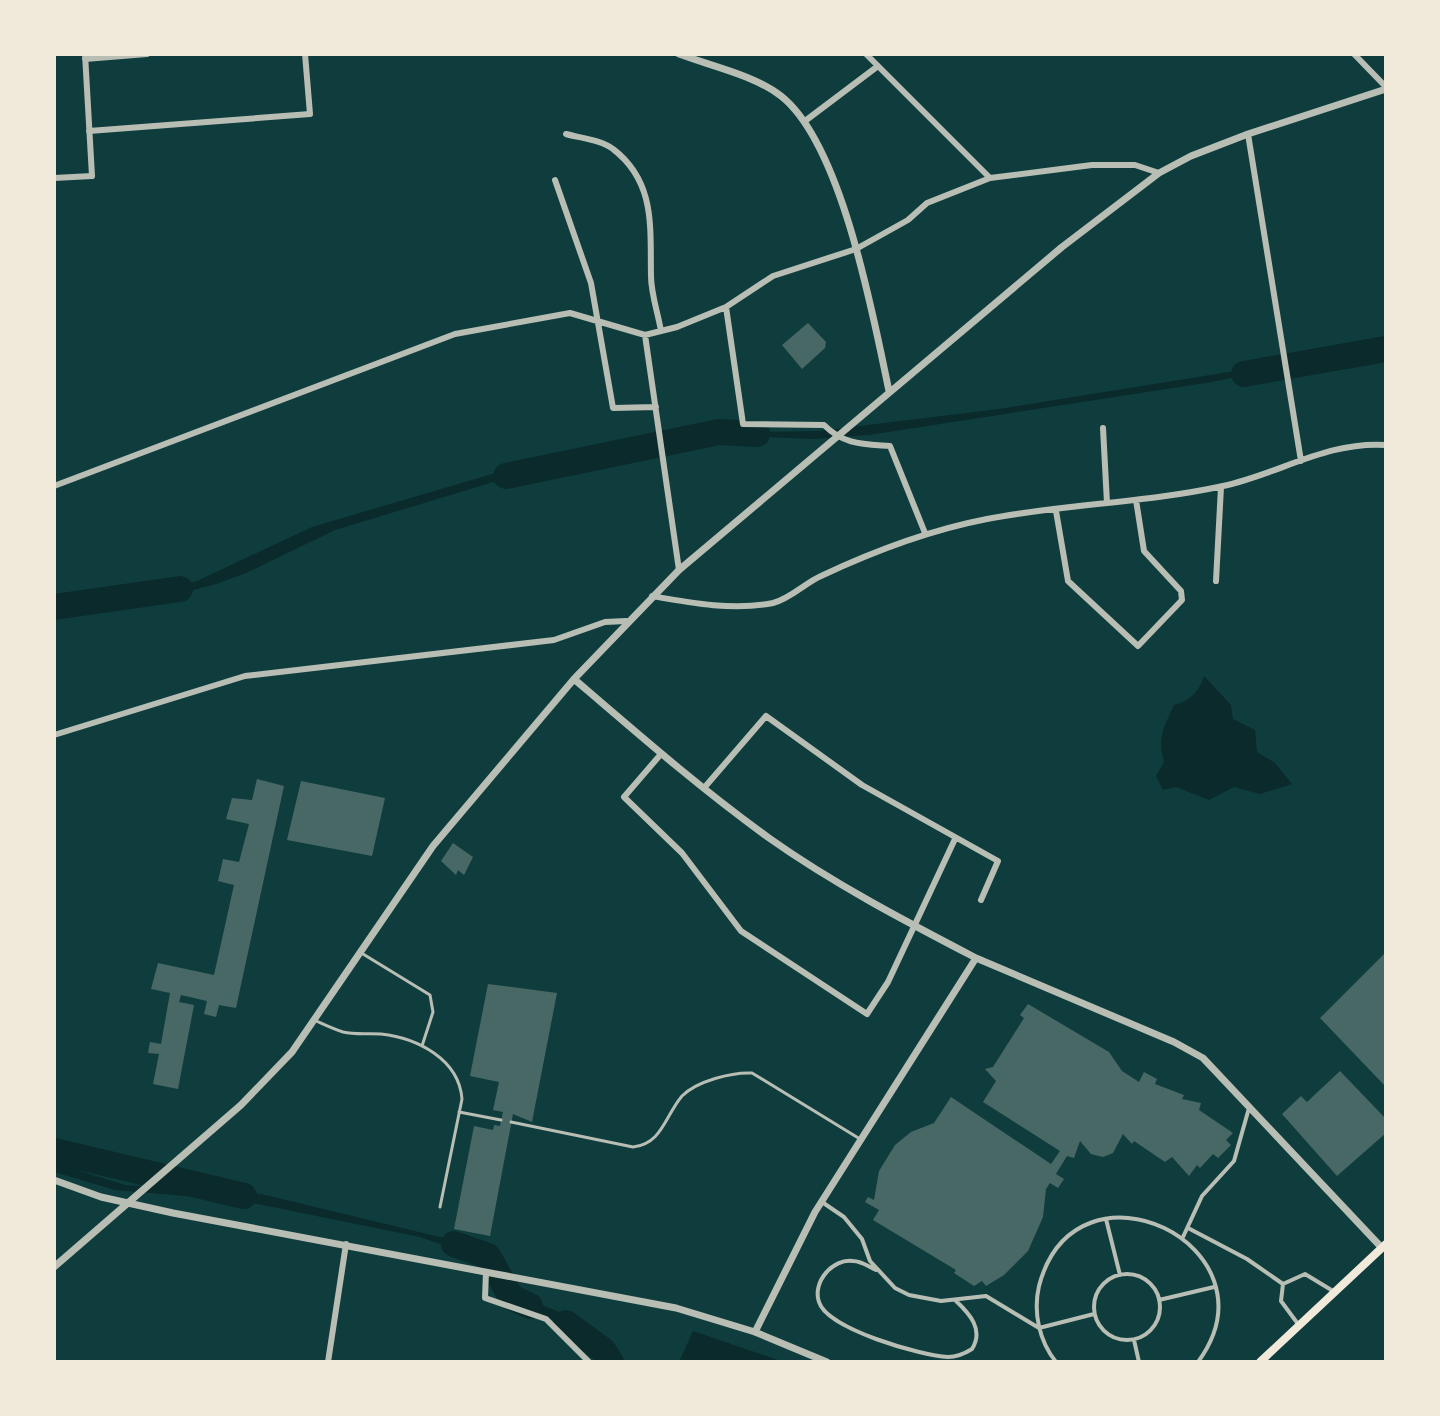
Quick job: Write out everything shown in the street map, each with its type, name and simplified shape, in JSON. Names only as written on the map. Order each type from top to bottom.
[{"type":"main road","points":[[1260,1362],[1385,1248]]},
{"type":"street","points":[[54,178],[92,176],[85,56],[147,54]]},
{"type":"street","points":[[89,131],[310,114],[305,54]]},
{"type":"street","points":[[679,54],[779,95],[805,121],[825,161],[856,249],[889,391]]},
{"type":"street","points":[[866,54],[990,178]]},
{"type":"street","points":[[54,1267],[241,1105],[292,1052],[433,846],[574,679],[626,621],[679,570],[889,391],[1114,205],[1159,173],[1248,134],[1386,88],[1354,54]]},
{"type":"street","points":[[805,121],[878,66]]},
{"type":"street","points":[[566,134],[611,147],[626,162],[649,198],[653,229],[651,278],[661,331]]},
{"type":"street","points":[[1248,134],[1301,461]]},
{"type":"street","points":[[54,486],[455,334],[570,313],[645,335],[661,331],[726,307],[773,276],[856,249],[908,220],[927,203],[990,178],[1092,165],[1135,165],[1159,173]]},
{"type":"street","points":[[555,180],[577,234],[591,283],[613,408],[656,407]]},
{"type":"street","points":[[726,307],[743,424],[824,425],[837,438],[854,444],[890,446],[925,533]]},
{"type":"street","points":[[645,335],[679,570]]},
{"type":"street","points":[[1103,428],[1107,503]]},
{"type":"street","points":[[652,596],[694,603],[747,605],[777,602],[819,576],[925,533],[990,518],[1221,487],[1271,474],[1333,448],[1386,445]]},
{"type":"street","points":[[1216,581],[1221,487]]},
{"type":"street","points":[[1056,511],[1068,581],[1138,646],[1182,600],[1181,591],[1144,551],[1136,500]]},
{"type":"street","points":[[54,735],[245,676],[554,640],[605,622],[626,621]]},
{"type":"street","points":[[574,679],[704,788],[809,864],[914,926],[976,958],[1174,1042],[1203,1058],[1385,1248]]},
{"type":"street","points":[[704,788],[766,716],[862,785],[998,861],[981,900]]},
{"type":"street","points":[[661,754],[624,797],[682,853],[741,931],[867,1014],[888,982],[955,839]]},
{"type":"street","points":[[755,1332],[822,1202],[976,958]]},
{"type":"street","points":[[1183,1237],[1190,1216],[1202,1196],[1234,1161],[1249,1106]]},
{"type":"street","points":[[54,1180],[128,1203],[676,1308],[755,1332],[827,1362]]},
{"type":"street","points":[[822,1202],[854,1228],[862,1239],[864,1252],[879,1272],[895,1288],[909,1295],[956,1301],[986,1296],[1039,1328],[1094,1314]]},
{"type":"street","points":[[1106,1219],[1120,1275]]},
{"type":"street","points":[[1056,1362],[1039,1328],[1038,1293],[1050,1260],[1074,1234],[1106,1219],[1147,1219],[1183,1237],[1203,1259],[1214,1287],[1214,1329],[1198,1362]]},
{"type":"street","points":[[1188,1228],[1247,1259],[1283,1284]]},
{"type":"street","points":[[328,1362],[346,1244]]},
{"type":"street","points":[[879,1272],[851,1260],[835,1265],[821,1282],[819,1302],[832,1318],[862,1332],[917,1350],[951,1357],[972,1349],[977,1336],[975,1323],[956,1301]]},
{"type":"street","points":[[486,1272],[485,1298],[546,1319],[589,1362]]},
{"type":"street","points":[[1299,1326],[1283,1308],[1280,1294],[1283,1284],[1292,1277],[1305,1274],[1335,1292]]},
{"type":"street","points":[[1120,1275],[1144,1279],[1159,1300],[1155,1325],[1134,1340],[1109,1335],[1094,1314],[1096,1294],[1110,1278],[1120,1275]]},
{"type":"street","points":[[1159,1300],[1214,1287]]},
{"type":"street","points":[[1134,1340],[1139,1362]]},
{"type":"lane","points":[[360,952],[430,995],[433,1012],[422,1046]]},
{"type":"lane","points":[[314,1020],[345,1033],[395,1036],[422,1046],[434,1053],[461,1086],[459,1112],[440,1207]]},
{"type":"lane","points":[[511,1122],[633,1147],[645,1146],[662,1129],[682,1096],[695,1087],[739,1072],[752,1073],[860,1139]]},
{"type":"lane","points":[[459,1112],[501,1120]]},
{"type":"water","points":[[1386,336],[1386,345],[1212,382],[869,435],[813,439],[736,436],[605,453],[556,463],[335,530],[216,584],[160,599],[54,620],[54,609],[124,599],[197,581],[312,527],[563,453],[702,433],[818,431],[999,409],[1235,371],[1308,350]]},
{"type":"water","points":[[1204,676],[1231,705],[1233,719],[1255,730],[1257,752],[1275,763],[1292,784],[1260,794],[1234,787],[1209,800],[1176,787],[1163,790],[1156,776],[1164,762],[1161,739],[1165,726],[1174,705],[1193,695]]},
{"type":"water","points":[[54,1163],[125,1185],[261,1194],[473,1245],[484,1251],[503,1284],[514,1294],[562,1313],[611,1362],[601,1362],[564,1325],[510,1300],[478,1257],[420,1237],[243,1201],[115,1190],[54,1172]]},
{"type":"water","points":[[693,1331],[784,1362],[679,1362]]},
{"type":"building","points":[[808,323],[826,342],[825,348],[802,369],[782,345]]},
{"type":"building","points":[[257,779],[284,786],[236,1008],[219,1005],[216,1017],[204,1014],[207,1001],[181,995],[179,1002],[194,1005],[178,1089],[153,1084],[159,1054],[148,1053],[150,1042],[161,1044],[170,993],[151,989],[158,963],[214,975],[234,885],[218,881],[223,859],[239,862],[249,824],[226,819],[232,798],[252,800]]},
{"type":"building","points":[[301,781],[385,798],[372,856],[287,840]]},
{"type":"building","points":[[453,843],[473,857],[464,875],[458,870],[456,875],[441,861]]},
{"type":"building","points":[[1386,952],[1386,1087],[1320,1018]]},
{"type":"building","points":[[488,984],[557,993],[532,1122],[513,1114],[490,1236],[454,1229],[474,1126],[493,1130],[494,1125],[500,1126],[503,1112],[493,1110],[499,1082],[470,1076]]},
{"type":"building","points":[[1028,1004],[1109,1052],[1122,1071],[1139,1082],[1144,1072],[1157,1079],[1155,1084],[1184,1095],[1182,1099],[1201,1103],[1199,1110],[1233,1133],[1226,1140],[1231,1145],[1218,1158],[1213,1154],[1200,1168],[1197,1165],[1189,1176],[1172,1157],[1165,1162],[1134,1141],[1132,1144],[1123,1134],[1113,1153],[1103,1157],[1091,1154],[1080,1141],[1074,1158],[1067,1156],[1056,1174],[1064,1179],[1058,1188],[1050,1183],[1046,1189],[1043,1217],[1028,1251],[1004,1275],[986,1286],[982,1281],[974,1286],[954,1273],[956,1270],[873,1220],[879,1210],[865,1202],[868,1197],[874,1200],[879,1171],[895,1145],[911,1132],[934,1123],[951,1097],[1051,1164],[1060,1151],[983,1102],[996,1081],[985,1069],[993,1067],[1024,1018],[1020,1015]]},
{"type":"building","points":[[1340,1071],[1386,1119],[1386,1133],[1337,1176],[1282,1114],[1301,1096],[1307,1102]]},
{"type":"waterway","points":[[1244,374],[1386,349]]},
{"type":"waterway","points":[[506,476],[719,432],[757,434]]},
{"type":"waterway","points":[[54,607],[180,589]]},
{"type":"waterway","points":[[54,1151],[244,1196]]},
{"type":"waterway","points":[[454,1244],[488,1256],[511,1297],[530,1306]]},
{"type":"waterway","points":[[566,1323],[603,1350],[611,1362]]}]
